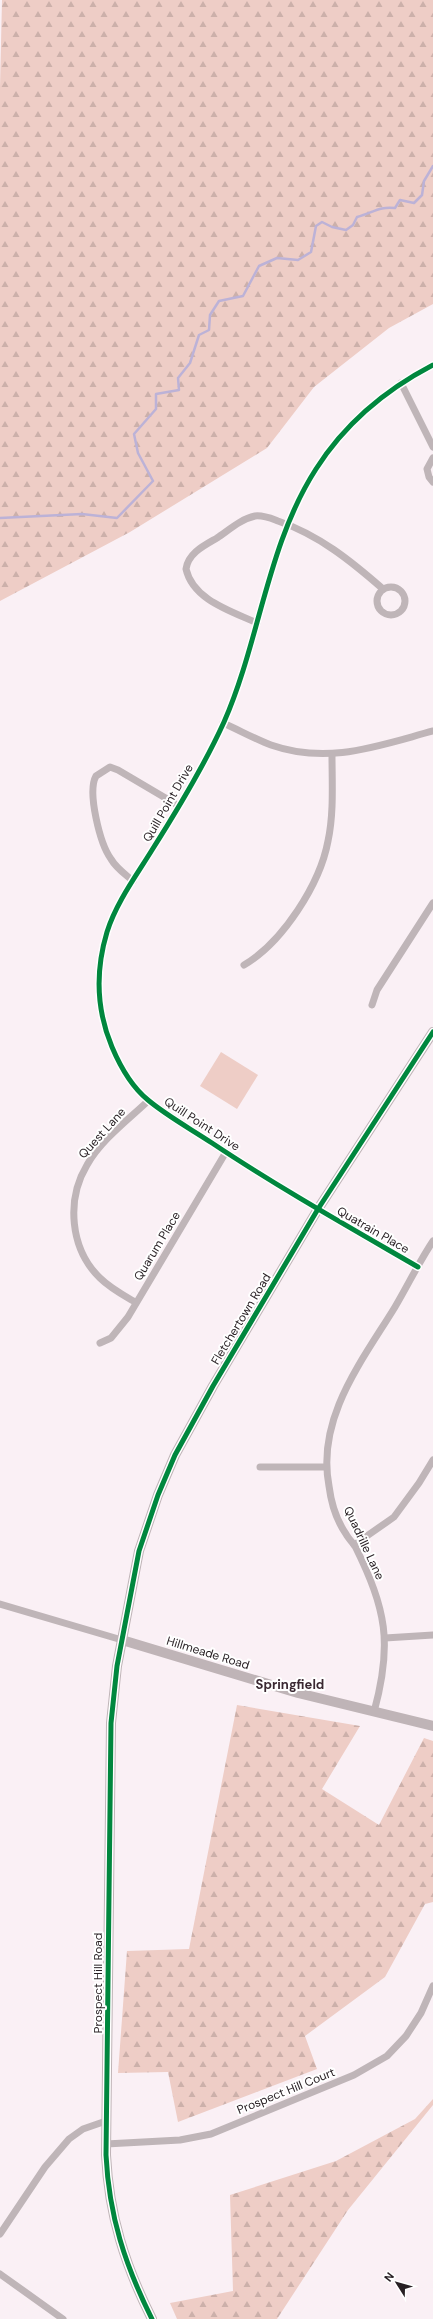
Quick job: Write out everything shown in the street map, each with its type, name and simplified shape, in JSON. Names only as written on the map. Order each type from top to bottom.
[{"type":"street","name":"Quill Point Drive","points":[[318,1209],[226,1152],[148,1100],[132,1082],[116,1055],[105,1028],[98,991],[100,967],[108,930],[133,881],[179,806],[223,723],[250,650],[288,524],[303,489],[335,443],[365,409],[401,383],[433,365]]},
{"type":"street","points":[[401,383],[433,447]]},
{"type":"street","points":[[433,458],[426,468],[429,477],[433,482]]},
{"type":"street","points":[[257,623],[205,597],[188,576],[187,564],[199,549],[246,519],[262,516],[288,524],[335,550],[383,589]]},
{"type":"street","points":[[392,586],[403,593],[405,602],[398,613],[385,614],[378,608],[377,595],[383,589],[392,586]]},
{"type":"street","points":[[223,723],[271,745],[311,754],[332,755],[363,750],[433,731]]},
{"type":"street","points":[[244,965],[262,953],[285,926],[303,900],[322,861],[330,831],[332,755]]},
{"type":"street","points":[[133,881],[110,859],[101,840],[93,786],[96,776],[110,767],[118,770],[179,806]]},
{"type":"street","points":[[372,1005],[377,990],[433,904]]},
{"type":"street","name":"Fletchertown Road","points":[[122,1640],[139,1551],[158,1495],[172,1462],[213,1386],[318,1209],[433,1032]]},
{"type":"street","name":"Quest Lane","points":[[135,1302],[99,1277],[85,1258],[74,1227],[74,1201],[82,1175],[93,1156],[148,1100]]},
{"type":"street","name":"Quarum Place","points":[[100,1343],[111,1338],[118,1331],[226,1152]]},
{"type":"street","name":"Quatrain Place","points":[[318,1209],[418,1267]]},
{"type":"street","name":"Quadrille Lane","points":[[374,1712],[383,1671],[385,1638],[381,1610],[354,1545],[345,1534],[337,1517],[326,1467],[328,1435],[341,1398],[433,1241]]},
{"type":"street","points":[[354,1545],[394,1516],[419,1483],[433,1460]]},
{"type":"street","points":[[260,1467],[326,1467]]},
{"type":"street","name":"Hillmeade Road","points":[[0,1604],[274,1686],[433,1726]]},
{"type":"street","points":[[385,1638],[433,1635]]},
{"type":"street","name":"Prospect Hill Road","points":[[122,1640],[112,1696],[111,1723],[106,2144],[108,2178],[121,2246],[152,2319]]},
{"type":"street","name":"Prospect Hill Court","points":[[106,2144],[180,2140],[211,2134],[354,2075],[387,2056],[406,2036],[431,1995],[433,1986]]},
{"type":"street","points":[[0,2234],[45,2167],[69,2139],[83,2129],[106,2121]]},
{"type":"street","points":[[0,2274],[63,2319]]},
{"type":"green space","points":[[2,0],[433,0],[433,304],[389,328],[314,387],[267,448],[130,532],[0,601],[0,87]]},
{"type":"green space","points":[[221,1052],[258,1075],[237,1109],[200,1086]]},
{"type":"green space","points":[[237,1705],[360,1726],[322,1789],[379,1825],[424,1738],[433,1741],[433,1902],[425,1904],[385,1977],[305,2036],[317,2069],[178,2122],[168,2072],[118,2073],[127,1951],[189,1949]]},
{"type":"green space","points":[[433,2099],[433,2105],[348,2210],[277,2319],[177,2319],[170,2303],[233,2291],[230,2195],[336,2161],[415,2119]]},
{"type":"waterway","points":[[0,518],[82,514],[117,518],[153,481],[138,453],[134,434],[156,409],[156,394],[179,390],[178,378],[190,363],[199,335],[209,330],[210,315],[219,301],[243,296],[259,266],[277,258],[298,260],[311,252],[316,226],[322,222],[332,227],[346,230],[353,225],[357,217],[380,209],[395,208],[400,200],[414,203],[422,195],[424,181],[433,166]]},
{"type":"cycle path","points":[[418,1267],[262,1175],[171,1117],[142,1095],[123,1069],[112,1047],[100,1004],[99,976],[103,947],[111,921],[127,890],[190,787],[224,722],[247,659],[275,561],[299,498],[328,452],[340,436],[354,422],[383,396],[433,365]]},
{"type":"cycle path","points":[[152,2319],[142,2299],[120,2240],[111,2199],[106,2155],[111,1723],[117,1666],[139,1551],[158,1495],[175,1455],[213,1386],[318,1209],[433,1032]]},
{"type":"district","name":"Springfield","points":[[290,1684]]}]
